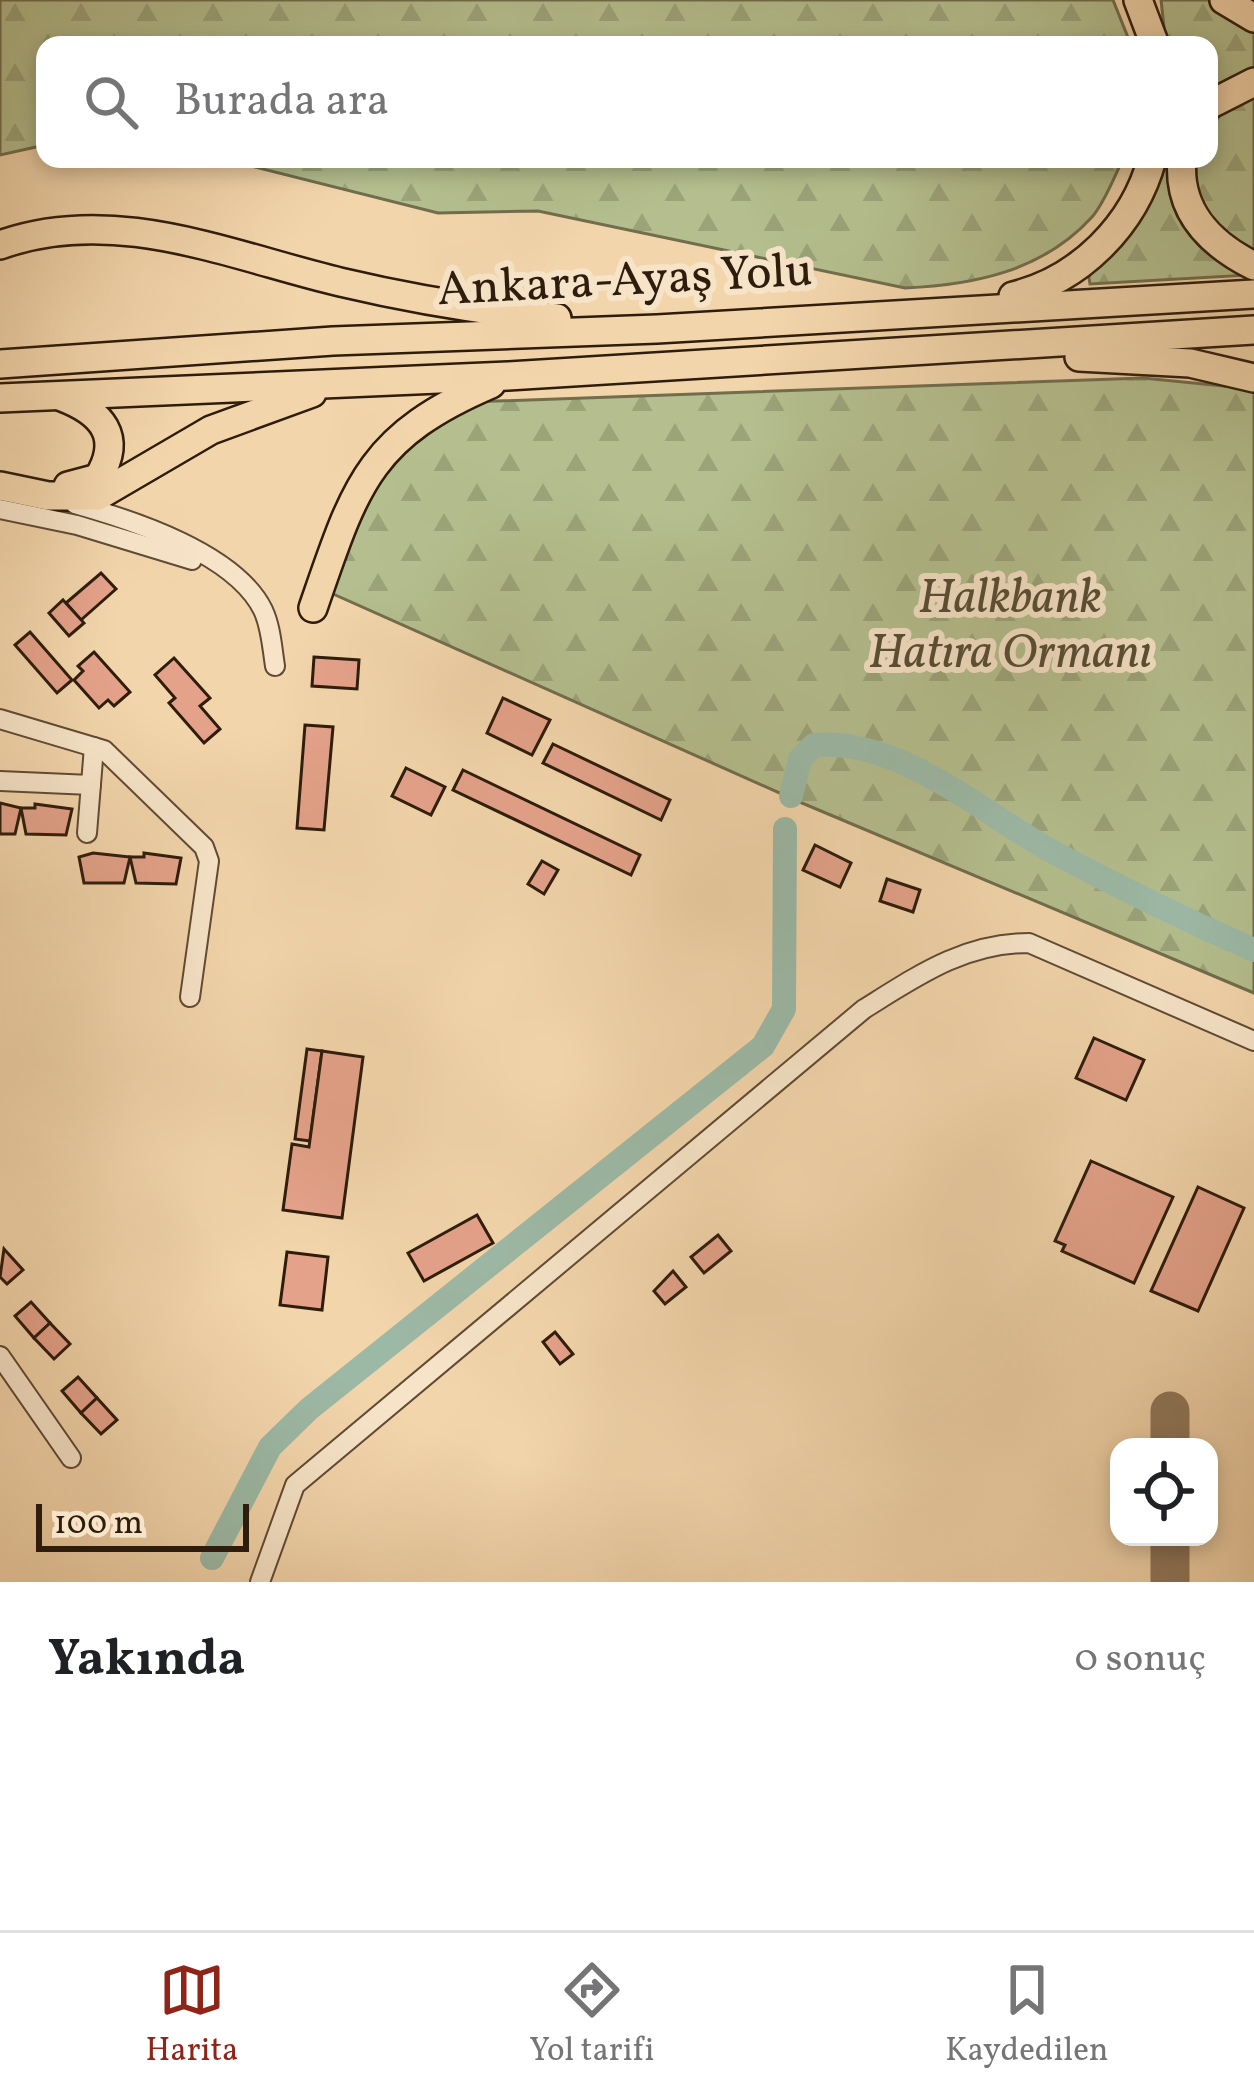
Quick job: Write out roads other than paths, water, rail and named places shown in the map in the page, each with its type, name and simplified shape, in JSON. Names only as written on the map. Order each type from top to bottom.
[{"type":"highway","points":[[1138,0],[1152,36]]},
{"type":"highway","points":[[1224,0],[1254,18]]},
{"type":"highway","points":[[1218,101],[1254,82]]},
{"type":"highway","points":[[943,308],[1018,296],[1082,265],[1131,208],[1148,168]]},
{"type":"highway","points":[[1182,168],[1182,193],[1190,214],[1217,243],[1254,266]]},
{"type":"highway","points":[[0,244],[54,229],[127,230],[378,291],[503,313],[657,329]]},
{"type":"highway","name":"Ankara-Ayaş Yolu","points":[[0,364],[333,341],[657,329],[943,308],[1254,294]]},
{"type":"highway","name":"Ankara-Ayaş Yolu","points":[[0,398],[508,376],[1254,329]]},
{"type":"highway","points":[[901,353],[1148,360],[1254,378]]},
{"type":"highway","points":[[313,608],[336,542],[379,454],[436,407],[508,376]]},
{"type":"highway","points":[[0,486],[48,496],[98,496],[200,436],[342,382]]},
{"type":"highway","points":[[0,474],[74,487],[98,478],[110,448],[105,423],[93,410],[58,395]]},
{"type":"street","points":[[48,496],[150,529],[228,572],[262,607],[274,666]]},
{"type":"street","points":[[0,509],[117,536],[228,572]]},
{"type":"street","points":[[0,718],[94,747],[205,848],[209,861],[190,997]]},
{"type":"street","points":[[87,833],[94,747]]},
{"type":"street","points":[[0,782],[91,785]]},
{"type":"street","points":[[260,1582],[296,1485],[864,1009],[944,959],[999,943],[1029,943],[1254,1041]]},
{"type":"street","points":[[0,1356],[71,1458]]},
{"type":"waterway","points":[[791,796],[800,759],[814,745],[879,753],[940,782],[1079,866],[1254,950]]},
{"type":"waterway","points":[[212,1558],[270,1447],[309,1409],[763,1046],[784,1009],[785,829]]},
{"type":"park label","name":"Halkbank Hatıra Ormanı","points":[[1010,626]]}]
